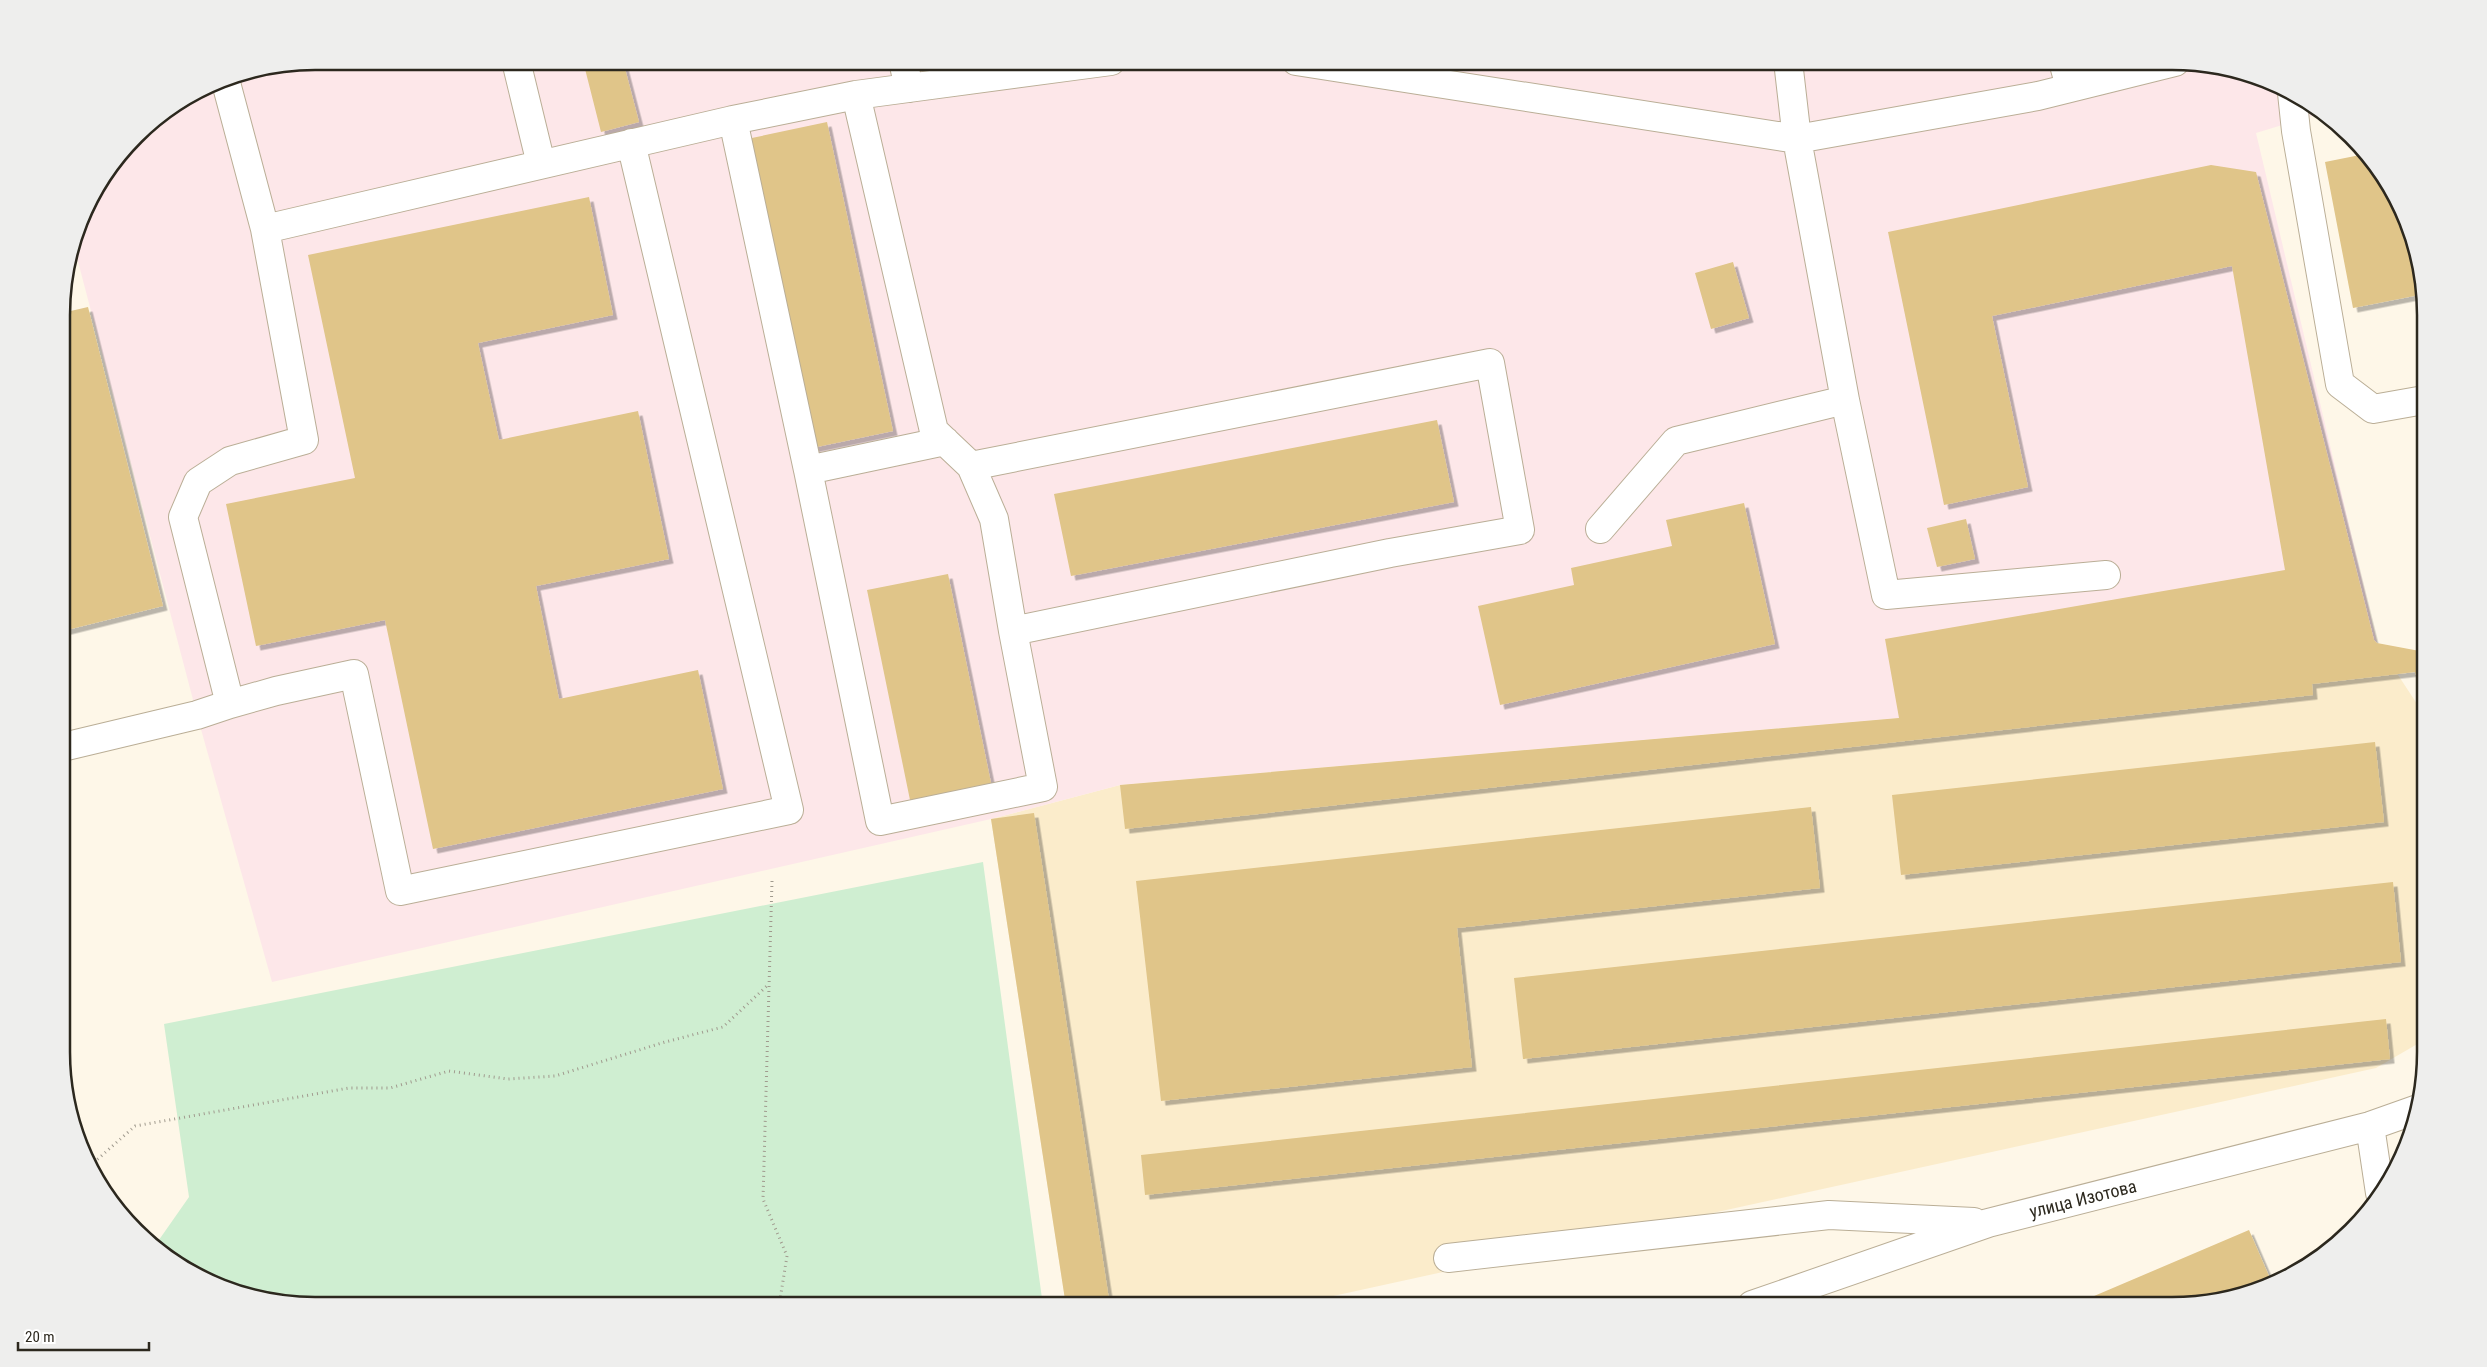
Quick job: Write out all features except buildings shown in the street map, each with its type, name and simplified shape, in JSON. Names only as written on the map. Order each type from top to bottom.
[{"type":"street","points":[[518,70],[541,164]]},
{"type":"street","points":[[905,70],[909,88]]},
{"type":"street","points":[[265,228],[733,120],[856,95],[1044,70]]},
{"type":"street","points":[[1354,70],[1797,139],[2038,96],[2067,74],[2103,70]]},
{"type":"street","points":[[1789,70],[1797,139],[1845,400],[1886,595],[2106,574]]},
{"type":"street","points":[[227,87],[265,228],[304,440],[230,461],[198,482],[183,517],[230,704]]},
{"type":"street","points":[[733,120],[808,470],[880,821],[1043,787],[994,519],[971,466],[934,431],[856,95]]},
{"type":"street","points":[[2293,102],[2296,131],[2340,384],[2373,409],[2417,401]]},
{"type":"street","points":[[70,745],[197,715],[230,704],[354,674],[400,891],[790,810],[632,143]]},
{"type":"street","points":[[971,466],[1490,363],[1520,530],[1390,553],[1013,631]]},
{"type":"street","points":[[1600,529],[1676,441],[1845,400]]},
{"type":"street","points":[[808,470],[945,441]]},
{"type":"street","name":"улица Изотова","points":[[1775,1297],[1988,1223],[2370,1126],[2410,1111]]},
{"type":"street","points":[[2370,1126],[2379,1183]]},
{"type":"street","points":[[1448,1258],[1829,1215],[1988,1223]]},
{"type":"path","points":[[772,881],[763,1199],[787,1256],[780,1297]]},
{"type":"path","points":[[96,1161],[135,1126],[349,1088],[390,1088],[449,1072],[508,1079],[555,1076],[665,1042],[723,1027],[769,984]]},
{"type":"shaded area","points":[[315,70],[2172,70],[2204,72],[2235,78],[2280,95],[2314,115],[2256,133],[2377,643],[1899,718],[1120,785],[991,819],[272,982],[197,715],[77,258],[95,207],[111,179],[142,142],[179,111],[207,95],[252,78],[283,72]]},
{"type":"shaded area","points":[[2377,643],[2417,704],[2417,1044],[2376,1068],[1329,1297],[1065,1297],[991,819],[1120,785],[1899,718]]},
{"type":"green space","points":[[983,862],[1042,1297],[315,1297],[283,1295],[252,1289],[207,1272],[179,1256],[159,1240],[189,1197],[164,1024]]}]
